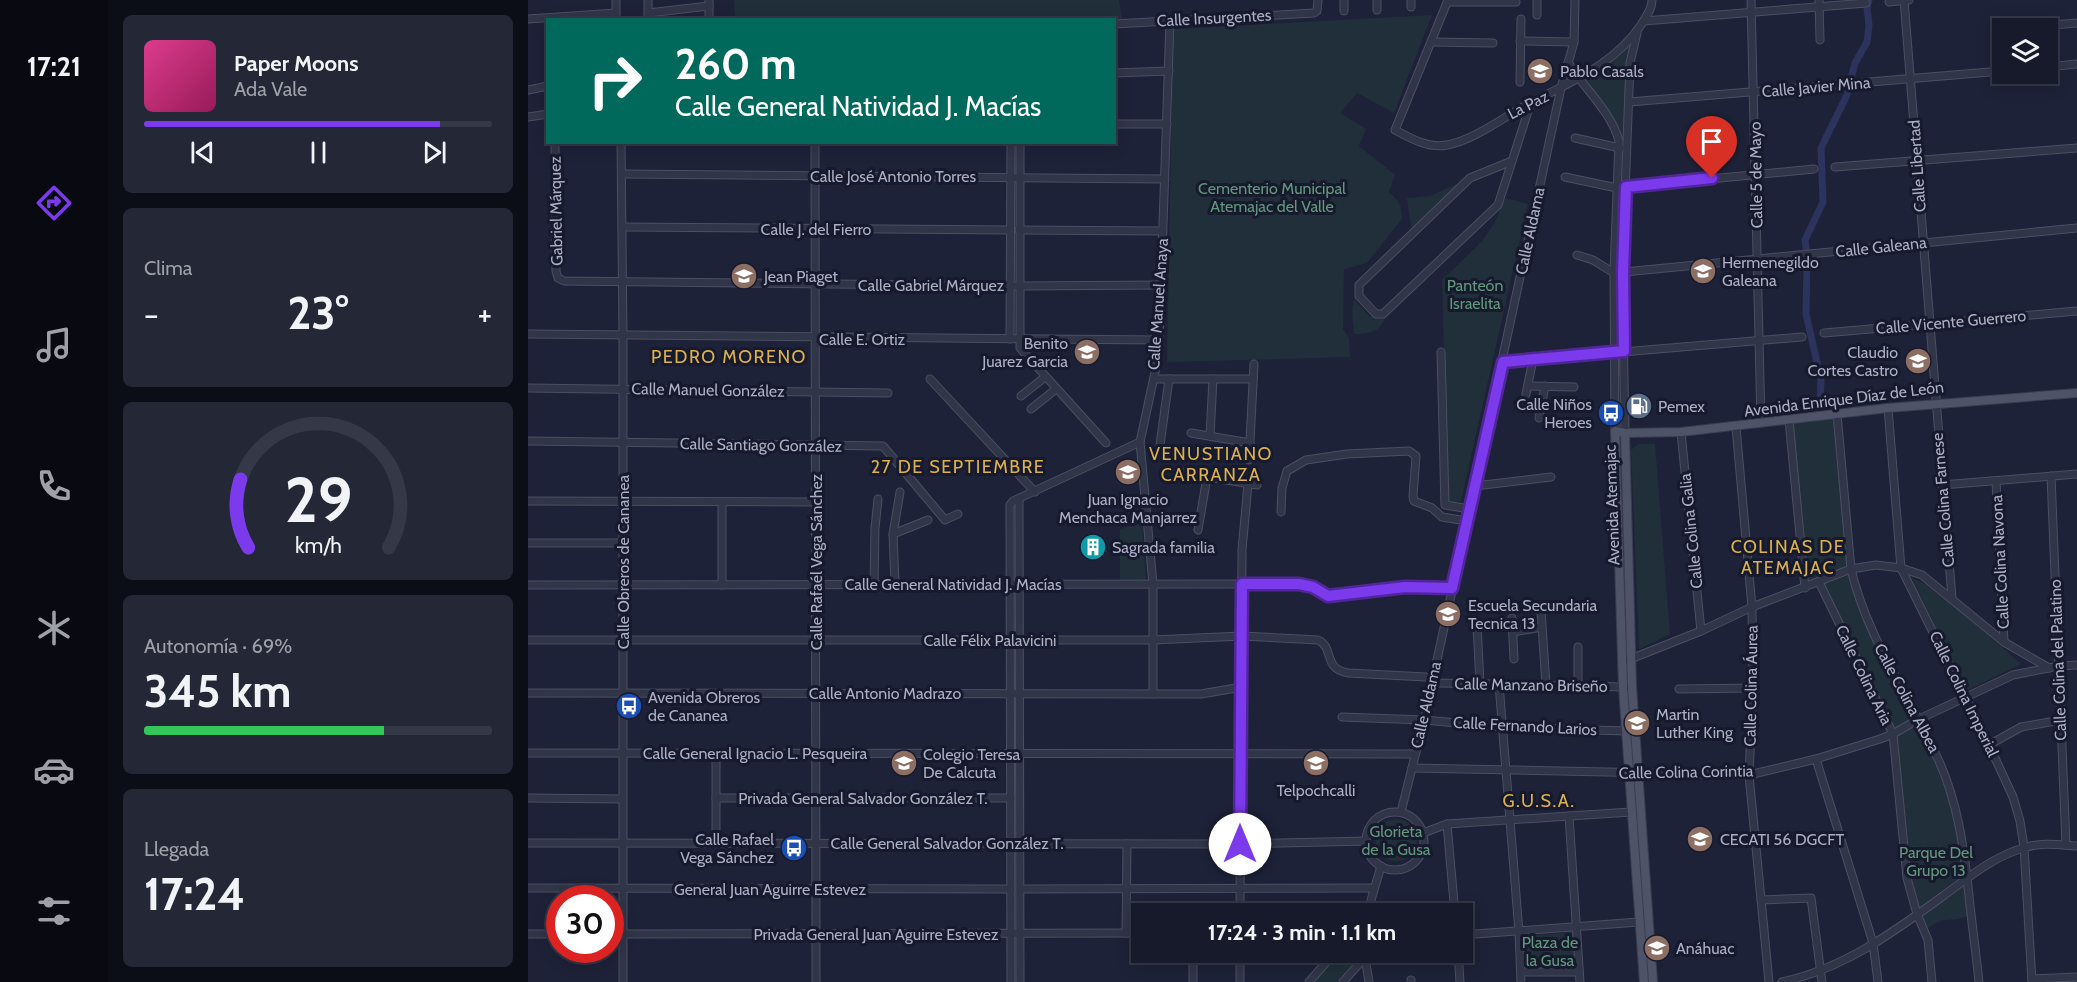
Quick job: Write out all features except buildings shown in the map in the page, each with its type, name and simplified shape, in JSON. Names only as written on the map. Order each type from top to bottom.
[{"type":"main road","name":"Avenida Enrique Díaz de León","points":[[1616,431],[1625,434],[1681,432],[1935,403],[2077,393]]},
{"type":"main road","name":"Avenida Atemajac","points":[[1616,431],[1622,663],[1627,687],[1653,982]]},
{"type":"main road","name":"Avenida Atemajac","points":[[1625,434],[1631,659],[1627,687],[1626,731],[1633,774],[1631,812],[1644,982]]},
{"type":"street","points":[[550,18],[616,16],[616,0]]},
{"type":"street","points":[[648,0],[648,16],[709,3]]},
{"type":"street","name":"Calle Insurgentes","points":[[1116,24],[1314,13],[1317,11],[1318,0]]},
{"type":"street","points":[[1344,0],[1344,12]]},
{"type":"street","points":[[1377,0],[1377,10]]},
{"type":"street","points":[[1537,0],[1537,15]]},
{"type":"street","name":"Calle Aldama","points":[[1401,812],[1424,720],[1561,88],[1574,42],[1575,0]]},
{"type":"street","name":"La Paz","points":[[1432,42],[1395,130],[1422,142],[1447,146],[1465,139],[1578,79],[1621,50],[1644,21],[1652,7],[1652,0]]},
{"type":"street","name":"Calle 5 de Mayo","points":[[1751,0],[1761,423]]},
{"type":"street","name":"Calle Libertad","points":[[1904,0],[1935,403]]},
{"type":"street","points":[[1890,2],[1910,0]]},
{"type":"street","points":[[1493,44],[1432,42],[1447,1],[1516,2]]},
{"type":"street","points":[[1644,21],[1820,4],[1866,3]]},
{"type":"street","points":[[1820,4],[1820,40]]},
{"type":"street","points":[[528,19],[546,18]]},
{"type":"street","points":[[1520,82],[1521,19]]},
{"type":"street","name":"Calle Manuel Anaya","points":[[1153,694],[1153,584],[1140,442],[1154,379],[1159,340],[1170,21]]},
{"type":"street","points":[[2058,25],[2077,23]]},
{"type":"street","name":"Avenida Atemajac","points":[[1625,434],[1623,272],[1630,63],[1639,28]]},
{"type":"street","points":[[1520,41],[1574,42]]},
{"type":"street","name":"Avenida Atemajac","points":[[1568,62],[1578,79],[1612,123],[1620,148],[1614,273],[1616,431]]},
{"type":"street","points":[[2058,66],[2077,64]]},
{"type":"street","points":[[1116,73],[1168,71]]},
{"type":"street","name":"Calle Javier Mina","points":[[1629,102],[1992,72]]},
{"type":"street","points":[[528,90],[546,86]]},
{"type":"street","points":[[1512,161],[1470,178],[1359,285],[1359,296],[1376,314],[1383,314],[1498,205],[1531,102]]},
{"type":"street","points":[[528,117],[546,114]]},
{"type":"street","points":[[1116,124],[1167,124]]},
{"type":"street","points":[[1575,138],[1620,148]]},
{"type":"street","name":"Gabriel Márquez","points":[[555,144],[556,271],[558,278]]},
{"type":"street","name":"Calle Obreros de Cananea","points":[[621,144],[622,885]]},
{"type":"street","name":"Calle Rafaél Vega Sánchez","points":[[815,144],[816,982]]},
{"type":"street","points":[[1010,339],[1011,144]]},
{"type":"street","points":[[1020,144],[1020,348],[1106,443]]},
{"type":"street","points":[[1835,167],[2077,148]]},
{"type":"street","points":[[1565,177],[1617,188],[1814,169]]},
{"type":"street","name":"Calle José Antonio Torres","points":[[622,174],[1165,179]]},
{"type":"street","name":"Calle J. del Fierro","points":[[622,227],[1010,230]]},
{"type":"street","name":"Calle Galeana","points":[[1614,273],[2077,228]]},
{"type":"street","points":[[1019,230],[1163,231]]},
{"type":"street","points":[[1577,255],[1593,260],[1614,273]]},
{"type":"street","name":"Calle Gabriel Márquez","points":[[558,278],[564,281],[815,285],[1161,285]]},
{"type":"street","name":"Calle Vicente Guerrero","points":[[1824,333],[2077,311]]},
{"type":"street","name":"Calle E. Ortiz","points":[[528,334],[1159,340]]},
{"type":"street","points":[[1503,362],[1802,337]]},
{"type":"street","points":[[1441,352],[1444,505],[1470,509]]},
{"type":"street","points":[[1526,394],[1533,359]]},
{"type":"street","points":[[1249,460],[1254,364]]},
{"type":"street","points":[[1021,396],[1045,377]]},
{"type":"street","points":[[930,379],[1035,492]]},
{"type":"street","points":[[1154,379],[1254,379]]},
{"type":"street","points":[[1160,445],[1169,379]]},
{"type":"street","points":[[1210,436],[1213,379]]},
{"type":"street","points":[[1528,386],[1574,387]]},
{"type":"street","points":[[1539,418],[1545,386]]},
{"type":"street","name":"Calle Manuel González","points":[[528,388],[888,393]]},
{"type":"street","points":[[1031,409],[1056,389]]},
{"type":"street","name":"Calle Colina Farnese","points":[[1935,403],[1952,598]]},
{"type":"street","name":"Calle Colina Imperial","points":[[1888,408],[1901,568],[2013,796],[2024,847],[2032,981]]},
{"type":"street","name":"Calle Colina Albea","points":[[1837,414],[1851,569],[1868,624],[1938,759],[1952,794],[1959,822],[1967,877],[1979,982]]},
{"type":"street","points":[[1789,420],[1805,588]]},
{"type":"street","name":"Calle Colina Áurea","points":[[1736,427],[1752,608],[1753,688],[1749,774],[1769,982]]},
{"type":"street","name":"Calle Colina Galia","points":[[1681,432],[1701,631]]},
{"type":"street","points":[[1191,433],[1250,443]]},
{"type":"street","name":"Calle Santiago González","points":[[528,441],[883,446],[945,520],[958,514]]},
{"type":"street","points":[[1011,982],[1011,503],[1140,442]]},
{"type":"street","points":[[1281,512],[1282,489],[1287,471],[1306,460],[1347,454],[1408,451],[1416,456],[1414,501],[1431,508],[1442,517],[1467,521]]},
{"type":"street","points":[[1178,472],[1257,485]]},
{"type":"street","points":[[1942,484],[2077,474]]},
{"type":"street","name":"Calle Colina del Palatino","points":[[2051,476],[2066,845]]},
{"type":"street","points":[[1198,530],[1207,477]]},
{"type":"street","points":[[1475,486],[1551,477]]},
{"type":"street","name":"Calle Colina Navona","points":[[1996,481],[2004,642]]},
{"type":"street","points":[[1240,903],[1242,550],[1248,484]]},
{"type":"street","points":[[895,583],[893,534],[900,492]]},
{"type":"street","points":[[874,584],[874,528],[878,499]]},
{"type":"street","points":[[1019,499],[1020,982]]},
{"type":"street","points":[[528,501],[816,502]]},
{"type":"street","points":[[722,502],[722,585]]},
{"type":"street","points":[[893,534],[928,520]]},
{"type":"street","points":[[528,543],[623,543]]},
{"type":"street","points":[[1622,663],[1851,569],[1876,565],[1901,568],[1922,575],[2004,642],[2049,668]]},
{"type":"street","name":"Calle Colina Aria","points":[[1819,582],[1893,734],[1907,878],[1917,914],[1928,940],[1932,982]]},
{"type":"street","name":"Calle General Natividad J. Macías","points":[[528,585],[1299,584],[1313,587],[1328,596],[1405,587],[1452,588]]},
{"type":"street","points":[[1541,610],[1546,685]]},
{"type":"street","points":[[1512,618],[1514,659]]},
{"type":"street","points":[[1477,625],[1480,684]]},
{"type":"street","points":[[1513,632],[1542,627]]},
{"type":"street","name":"Calle Félix Palavicini","points":[[528,640],[1153,640],[1242,636],[1318,640],[1326,646],[1333,666],[1339,672],[1432,679]]},
{"type":"street","points":[[1578,647],[1578,686]]},
{"type":"street","name":"Calle Colina Corintia","points":[[1412,768],[1633,774],[1749,774],[1816,759],[1893,734],[1917,720],[2013,675],[2077,665]]},
{"type":"street","name":"Calle Manzano Briseño","points":[[1432,679],[1439,682],[1480,684],[1627,687]]},
{"type":"street","points":[[1499,684],[1521,982]]},
{"type":"street","name":"Calle Antonio Madrazo","points":[[528,693],[1201,694],[1242,687]]},
{"type":"street","points":[[1679,689],[1753,688]]},
{"type":"street","name":"Calle Fernando Larios","points":[[1342,717],[1424,720],[1502,727],[1626,731]]},
{"type":"street","points":[[1989,745],[2022,728],[2061,720]]},
{"type":"street","name":"Calle General Ignacio L. Pesqueira","points":[[528,753],[1415,754]]},
{"type":"street","points":[[716,753],[716,843]]},
{"type":"street","points":[[1816,759],[1874,943],[1878,982]]},
{"type":"street","points":[[528,798],[622,799]]},
{"type":"street","name":"Privada General Salvador González T.","points":[[716,798],[1011,798]]},
{"type":"street","points":[[1401,812],[1415,820],[1423,833],[1422,852],[1409,866],[1400,869],[1381,866],[1371,855],[1367,841],[1368,832],[1377,818],[1384,814],[1401,812]]},
{"type":"street","points":[[1423,833],[1448,824],[1631,812]]},
{"type":"street","points":[[1569,816],[1580,982]]},
{"type":"street","points":[[1448,824],[1454,903]]},
{"type":"street","name":"Calle General Salvador González T.","points":[[528,843],[1240,844],[1367,841]]},
{"type":"street","points":[[1126,933],[1127,844]]},
{"type":"street","points":[[1782,982],[1821,971],[1853,956],[1917,914],[1967,877],[2024,847],[2044,844],[2077,846]]},
{"type":"street","points":[[1370,903],[1381,866]]},
{"type":"street","name":"General Juan Aguirre Estevez","points":[[528,888],[546,888]]},
{"type":"street","points":[[1020,889],[1374,888]]},
{"type":"street","name":"General Juan Aguirre Estevez","points":[[624,889],[1011,889]]},
{"type":"street","points":[[1761,900],[1811,898],[1822,982]]},
{"type":"street","points":[[1473,934],[1639,922]]},
{"type":"street","name":"Privada General Juan Aguirre Estevez","points":[[624,934],[1131,933]]},
{"type":"street","points":[[528,934],[546,934]]},
{"type":"street","name":"Calle Obreros de Cananea","points":[[622,963],[622,982]]},
{"type":"street","points":[[1193,982],[1194,963]]},
{"type":"street","points":[[1240,963],[1240,982]]},
{"type":"street","points":[[1309,982],[1325,963]]},
{"type":"street","points":[[1343,982],[1359,963]]},
{"type":"street","points":[[1367,963],[1369,982]]},
{"type":"street","points":[[1459,963],[1460,982]]},
{"type":"street","points":[[1521,972],[1579,972]]},
{"type":"street","points":[[2032,981],[2077,977]]},
{"type":"green space","points":[[734,0],[1119,0],[1122,20],[1116,20],[1116,18],[735,18]]},
{"type":"green space","name":"Cementerio Municipal Atemajac del Valle","points":[[1432,15],[1394,113],[1357,93],[1340,113],[1366,129],[1359,146],[1395,175],[1389,192],[1401,207],[1402,214],[1402,219],[1367,263],[1344,269],[1343,329],[1349,338],[1350,357],[1167,362],[1173,29]]},
{"type":"green space","points":[[1634,41],[1624,183],[1620,181],[1619,129],[1584,81]]},
{"type":"green space","points":[[1456,184],[1458,187],[1412,233],[1407,198],[1430,196]]},
{"type":"green space","name":"Panteón Israelita","points":[[1505,198],[1528,204],[1461,501],[1448,503],[1442,280],[1481,242],[1494,224]]},
{"type":"green space","points":[[1354,300],[1370,317],[1374,314],[1386,316],[1381,326],[1370,333],[1354,334],[1352,312]]},
{"type":"green space","points":[[1835,418],[1849,566],[1808,583],[1793,422]]},
{"type":"green space","points":[[1638,444],[1655,444],[1670,634],[1639,649],[1631,450]]},
{"type":"green space","points":[[1142,523],[1146,581],[1120,581],[1120,529]]},
{"type":"green space","points":[[1849,575],[1914,716],[1894,730],[1823,584]]},
{"type":"green space","points":[[1912,578],[1925,584],[1958,609],[2021,664],[1966,691]]},
{"type":"green space","name":"Parque Del Grupo 13","points":[[1917,725],[1931,753],[1953,809],[1964,874],[1919,908],[1909,875],[1907,831],[1897,737]]},
{"type":"green space","name":"Glorieta de la Gusa","points":[[1396,819],[1404,820],[1411,825],[1416,832],[1416,848],[1411,855],[1404,860],[1396,861],[1388,860],[1381,855],[1376,848],[1375,840],[1376,832],[1381,825],[1388,820]]},
{"type":"green space","name":"Parque Del Grupo 13","points":[[1966,883],[1969,915],[1944,920],[1927,929],[1921,916]]},
{"type":"green space","name":"Plaza de la Gusa","points":[[1574,932],[1576,966],[1526,969],[1524,936]]},
{"type":"green space","points":[[1330,963],[1354,963],[1338,982],[1313,982]]},
{"type":"waterway","points":[[1806,248],[1805,240],[1823,202],[1821,148],[1847,95],[1855,63],[1867,42],[1869,0]]},
{"type":"waterway","points":[[1807,259],[1806,314],[1821,380],[1820,406]]},
{"type":"place","name":"Pablo Casals","points":[[1540,71]]},
{"type":"place","name":"Hermenegildo Galeana","points":[[1703,271]]},
{"type":"place","name":"Jean Piaget","points":[[744,276]]},
{"type":"place","name":"Benito Juarez Garcia","points":[[1087,352]]},
{"type":"place","name":"Claudio Cortes Castro","points":[[1918,361]]},
{"type":"place","name":"Pemex","points":[[1639,406]]},
{"type":"place","name":"Calle Niños Heroes","points":[[1611,413]]},
{"type":"place","name":"Juan Ignacio Menchaca Manjarrez","points":[[1128,472]]},
{"type":"place","name":"Sagrada familia","points":[[1093,547]]},
{"type":"place","name":"Escuela Secundaria Tecnica 13","points":[[1448,614]]},
{"type":"place","name":"Avenida Obreros de Cananea","points":[[629,706]]},
{"type":"place","name":"Martin Luther King","points":[[1637,723]]},
{"type":"place","name":"Colegio Teresa De Calcuta","points":[[904,763]]},
{"type":"place","name":"Telpochcalli","points":[[1316,763]]},
{"type":"place","name":"CECATI 56 DGCFT","points":[[1700,839]]},
{"type":"place","name":"Calle Rafael Vega Sánchez","points":[[794,848]]},
{"type":"place","name":"Anáhuac","points":[[1657,948]]},
{"type":"district","name":"PEDRO MORENO","points":[[729,357]]},
{"type":"district","name":"VENUSTIANO CARRANZA","points":[[1211,464]]},
{"type":"district","name":"27 DE SEPTIEMBRE","points":[[958,467]]},
{"type":"district","name":"COLINAS DE ATEMAJAC","points":[[1788,557]]},
{"type":"district","name":"G.U.S.A.","points":[[1539,801]]},
{"type":"route","points":[[1240,844],[1242,584],[1299,584],[1313,587],[1328,596],[1405,587],[1452,588],[1503,362],[1624,351],[1623,272],[1626,187],[1712,178]]}]
